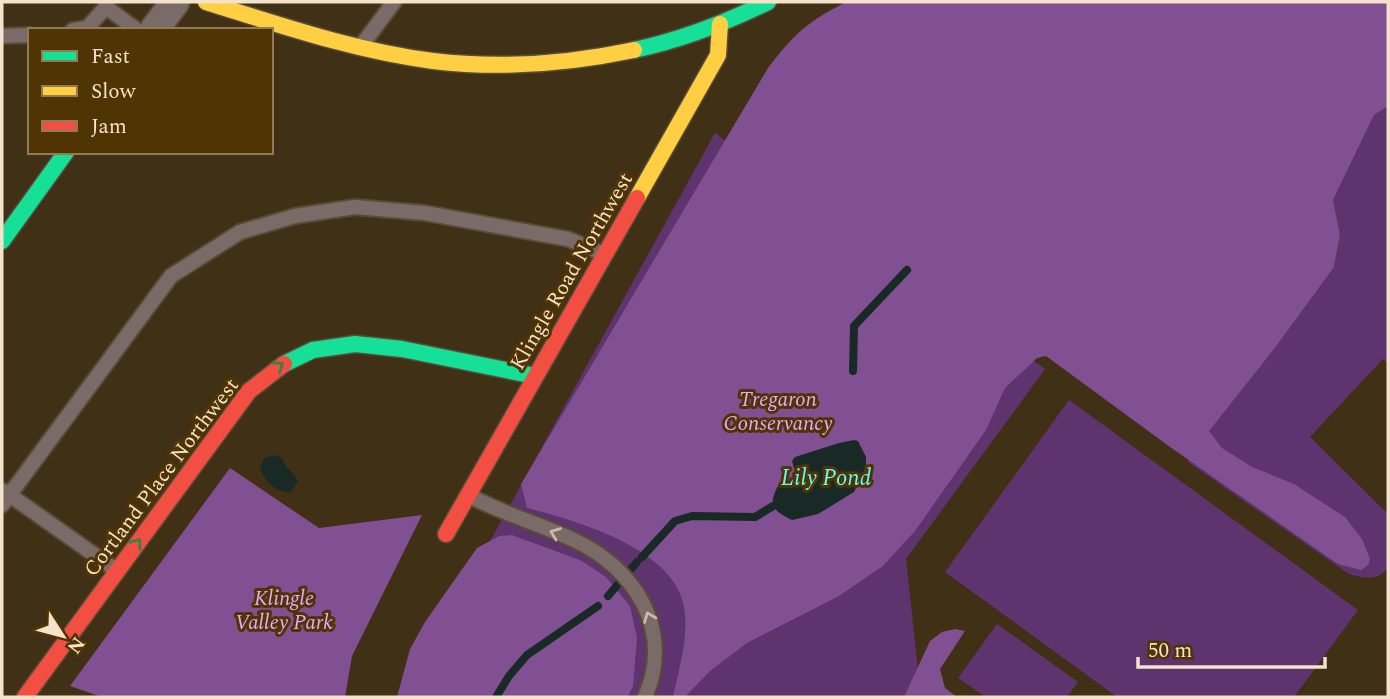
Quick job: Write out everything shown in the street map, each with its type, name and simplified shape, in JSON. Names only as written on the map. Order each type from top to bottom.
[{"type":"street","points":[[156,28],[175,2]]},
{"type":"street","points":[[206,2],[360,47],[449,62],[497,65],[579,59],[650,46],[720,24],[768,2]]},
{"type":"street","name":"Klingle Road Northwest","points":[[446,534],[718,55],[720,24]]},
{"type":"street","points":[[2,240],[65,154]]},
{"type":"street","name":"Cortland Place Northwest","points":[[25,697],[249,391],[266,374],[293,357],[321,347],[364,343],[536,376]]},
{"type":"lane","points":[[360,47],[394,2]]},
{"type":"lane","points":[[87,28],[106,4],[135,28]]},
{"type":"lane","points":[[2,36],[28,35]]},
{"type":"lane","points":[[117,571],[4,496],[171,276],[240,232],[295,216],[355,207],[425,213],[542,234],[568,239],[605,254]]},
{"type":"lane","points":[[470,495],[491,507],[575,540],[614,566],[643,601],[653,627],[656,650],[653,678],[645,697]]},
{"type":"green space","points":[[846,2],[1388,2],[1388,106],[1374,115],[1333,200],[1340,235],[1334,267],[1275,348],[1209,431],[1222,448],[1252,467],[1294,484],[1345,517],[1362,539],[1370,559],[1368,565],[1361,570],[1338,564],[1170,447],[1046,356],[1037,358],[1005,388],[986,430],[915,531],[883,566],[839,596],[747,643],[710,671],[685,697],[673,697],[685,630],[684,607],[677,587],[662,569],[643,553],[620,540],[571,520],[527,508],[521,484],[768,68],[802,30]]},
{"type":"green space","points":[[1388,106],[1388,364],[1383,359],[1310,437],[1388,514],[1388,568],[1380,575],[1365,578],[1349,574],[1188,462],[1193,450],[1275,348],[1334,267],[1340,235],[1333,200],[1374,115]]},
{"type":"green space","name":"Tregaron Conservancy","points":[[715,133],[1045,369],[906,559],[918,670],[904,697],[404,697]]},
{"type":"green space","points":[[1069,400],[1358,610],[1294,697],[1117,697],[945,572]]},
{"type":"green space","name":"Klingle Valley Park","points":[[230,468],[319,528],[422,515],[352,656],[345,697],[102,697],[70,686]]},
{"type":"green space","points":[[512,535],[582,561],[606,577],[630,606],[637,638],[633,686],[628,697],[397,697],[410,649],[425,622],[477,548],[499,536]]},
{"type":"green space","points":[[997,624],[1078,682],[1067,697],[986,697],[958,678]]},
{"type":"green space","points":[[955,629],[965,631],[940,669],[945,688],[957,697],[904,697],[930,641],[942,632]]},
{"type":"water","name":"Lily Pond","points":[[858,441],[866,457],[866,468],[854,492],[818,514],[792,520],[777,511],[773,498],[778,486],[794,479],[792,461],[795,457]]},
{"type":"water","points":[[274,455],[282,458],[298,481],[291,492],[272,485],[260,469],[264,458]]},
{"type":"waterway","points":[[853,371],[854,326],[907,270]]},
{"type":"waterway","points":[[642,557],[675,521],[692,516],[755,517],[773,506]]},
{"type":"waterway","points":[[608,596],[637,562]]},
{"type":"waterway","points":[[496,697],[527,655],[598,606]]},
{"type":"traffic: fast","points":[[634,50],[702,30],[768,2]]},
{"type":"traffic: fast","points":[[2,241],[65,154]]},
{"type":"traffic: fast","points":[[284,364],[313,350],[355,344],[402,349],[535,376]]},
{"type":"traffic: slow","points":[[206,2],[346,44],[433,61],[483,65],[534,64],[634,50]]},
{"type":"traffic: slow","points":[[637,198],[718,55],[720,24]]},
{"type":"traffic: jam","points":[[446,534],[637,198]]},
{"type":"traffic: jam","points":[[25,697],[249,391],[284,364]]}]
